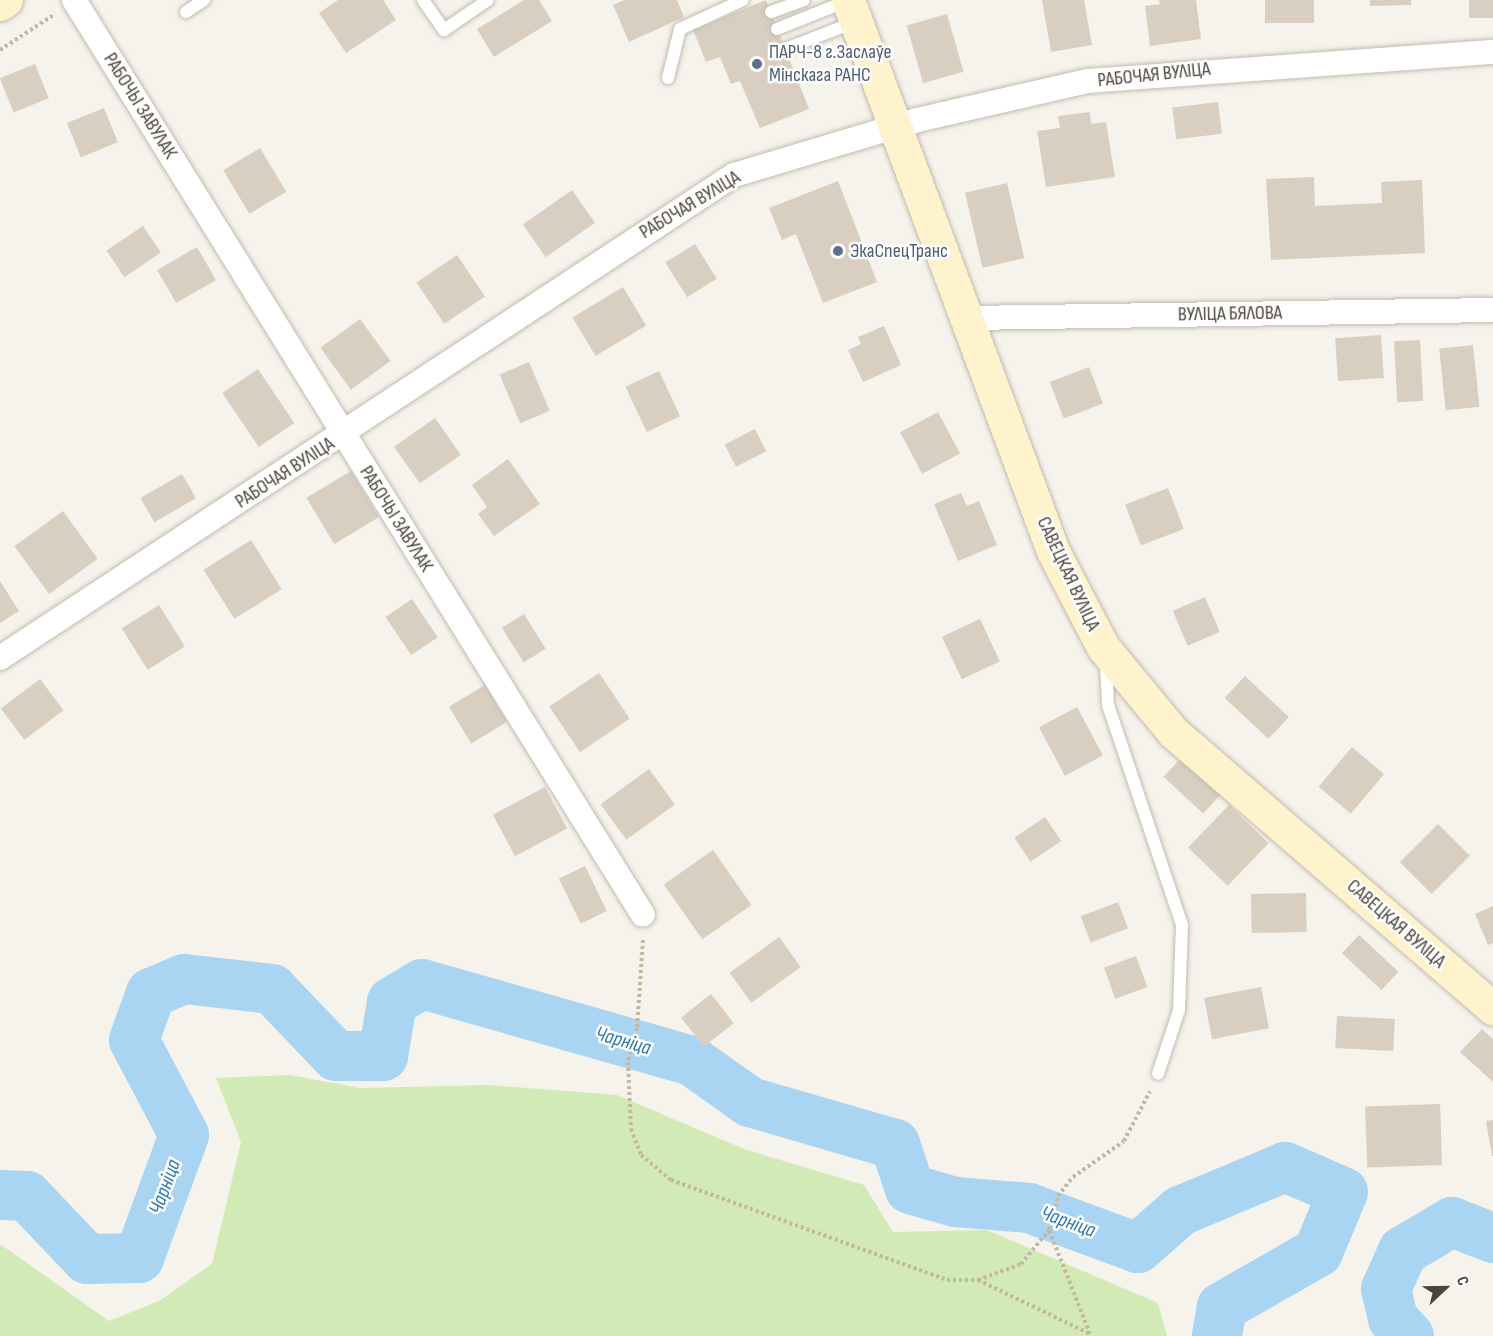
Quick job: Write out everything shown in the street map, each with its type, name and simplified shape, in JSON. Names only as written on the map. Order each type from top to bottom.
[{"type":"main road","points":[[0,4],[6,0]]},
{"type":"main road","name":"САВЕЦКАЯ ВУЛІЦА","points":[[851,7],[1053,551],[1103,647],[1173,732],[1493,1008]]},
{"type":"street","name":"РАБОЧЫ ЗАВУЛАК","points":[[74,1],[643,915]]},
{"type":"street","name":"РАБОЧАЯ ВУЛІЦА","points":[[0,658],[344,435],[734,175],[895,127],[1087,81],[1493,52]]},
{"type":"street","name":"ВУЛІЦА БЯЛОВА","points":[[967,318],[1493,310]]},
{"type":"lane","points":[[186,12],[204,0]]},
{"type":"lane","points":[[423,0],[444,30],[489,0]]},
{"type":"lane","points":[[668,78],[680,29],[743,0]]},
{"type":"lane","points":[[771,12],[804,0]]},
{"type":"lane","points":[[777,29],[851,7]]},
{"type":"lane","points":[[785,50],[851,7]]},
{"type":"lane","points":[[1103,647],[1108,705],[1182,925],[1179,1010],[1158,1074]]},
{"type":"path","points":[[0,50],[74,1]]},
{"type":"path","points":[[643,915],[637,1028],[628,1062],[631,1129],[641,1155],[671,1180],[948,1280],[978,1280],[1021,1264],[1049,1230],[1058,1196],[1073,1177],[1124,1141],[1158,1074]]},
{"type":"path","points":[[1049,1230],[1092,1335]]},
{"type":"path","points":[[978,1280],[1092,1335]]},
{"type":"green space","points":[[289,1075],[361,1088],[487,1085],[617,1095],[744,1149],[864,1185],[893,1232],[987,1230],[1158,1303],[1167,1336],[0,1336],[0,1244],[109,1321],[159,1301],[212,1264],[241,1142],[216,1078]]},
{"type":"building","points":[[338,0],[383,0],[396,20],[346,53],[319,13]]},
{"type":"building","points":[[524,0],[539,0],[552,21],[494,57],[477,29]]},
{"type":"building","points":[[624,0],[677,0],[684,17],[629,42],[613,5]]},
{"type":"building","name":"ПАРЧ-8 г.Заслаўе Мінскага РАНС","points":[[766,0],[809,109],[760,128],[740,81],[731,84],[720,57],[706,62],[693,30]]},
{"type":"building","points":[[1042,0],[1084,0],[1092,45],[1051,52]]},
{"type":"building","points":[[1159,0],[1196,0],[1201,39],[1150,46],[1145,6],[1160,4]]},
{"type":"building","points":[[1265,0],[1314,0],[1314,23],[1265,23]]},
{"type":"building","points":[[1370,0],[1411,0],[1411,5],[1370,6]]},
{"type":"building","points":[[1469,0],[1493,0],[1493,18],[1469,18]]},
{"type":"building","points":[[947,14],[964,72],[923,83],[907,26]]},
{"type":"building","points":[[35,64],[49,98],[14,113],[0,78]]},
{"type":"building","points":[[1218,102],[1222,134],[1176,139],[1172,108]]},
{"type":"building","points":[[104,108],[118,142],[81,157],[67,123]]},
{"type":"building","points":[[1090,112],[1091,124],[1106,122],[1115,177],[1046,187],[1037,131],[1060,128],[1058,116]]},
{"type":"building","points":[[260,148],[286,192],[249,214],[223,170]]},
{"type":"building","points":[[1314,177],[1315,206],[1382,203],[1381,182],[1422,180],[1425,253],[1271,260],[1266,179]]},
{"type":"building","points":[[838,181],[877,282],[823,303],[796,234],[782,240],[769,208]]},
{"type":"building","points":[[1007,183],[1024,258],[982,268],[965,193]]},
{"type":"building","points":[[572,190],[595,223],[546,257],[523,224]]},
{"type":"building","points":[[143,226],[161,253],[124,277],[107,251]]},
{"type":"building","points":[[695,244],[717,279],[687,297],[665,263]]},
{"type":"building","points":[[197,247],[216,280],[176,303],[157,270]]},
{"type":"building","points":[[457,255],[485,296],[444,324],[416,282]]},
{"type":"building","points":[[623,287],[646,326],[596,356],[572,317]]},
{"type":"building","points":[[360,319],[391,361],[351,390],[320,348]]},
{"type":"building","points":[[884,326],[901,365],[863,382],[848,350],[861,344],[858,337]]},
{"type":"building","points":[[1381,335],[1384,378],[1338,381],[1335,338]]},
{"type":"building","points":[[1420,340],[1423,401],[1397,402],[1394,341]]},
{"type":"building","points":[[1473,345],[1479,407],[1446,410],[1439,349]]},
{"type":"building","points":[[529,362],[550,411],[520,423],[500,375]]},
{"type":"building","points":[[1089,367],[1103,403],[1064,418],[1050,382]]},
{"type":"building","points":[[258,369],[294,423],[259,447],[222,393]]},
{"type":"building","points":[[659,371],[680,416],[647,432],[625,387]]},
{"type":"building","points":[[938,412],[960,453],[922,474],[900,432]]},
{"type":"building","points":[[435,418],[461,455],[420,484],[394,447]]},
{"type":"building","points":[[755,429],[766,451],[736,467],[725,444]]},
{"type":"building","points":[[508,459],[540,504],[494,536],[478,514],[487,507],[472,485]]},
{"type":"building","points":[[351,471],[379,517],[334,544],[306,498]]},
{"type":"building","points":[[182,474],[196,498],[154,522],[140,498]]},
{"type":"building","points":[[1168,488],[1184,529],[1141,546],[1125,504]]},
{"type":"building","points":[[961,493],[967,506],[979,501],[997,545],[958,561],[934,504]]},
{"type":"building","points":[[63,511],[98,559],[49,594],[14,546]]},
{"type":"building","points":[[251,540],[282,589],[234,619],[204,570]]},
{"type":"building","points":[[0,581],[19,611],[0,623]]},
{"type":"building","points":[[1205,597],[1220,632],[1188,646],[1173,611]]},
{"type":"building","points":[[412,599],[438,637],[411,655],[385,617]]},
{"type":"building","points":[[159,605],[185,647],[148,670],[122,628]]},
{"type":"building","points":[[524,614],[546,649],[524,663],[502,628]]},
{"type":"building","points":[[980,619],[1000,662],[962,679],[942,637]]},
{"type":"building","points":[[599,673],[630,719],[580,752],[549,707]]},
{"type":"building","points":[[1245,676],[1289,717],[1268,739],[1225,698]]},
{"type":"building","points":[[40,679],[63,710],[24,740],[1,708]]},
{"type":"building","points":[[485,685],[507,722],[471,743],[449,707]]},
{"type":"building","points":[[1077,707],[1103,756],[1065,776],[1039,727]]},
{"type":"building","points":[[1352,747],[1384,774],[1351,814],[1319,787]]},
{"type":"building","points":[[1182,757],[1221,794],[1203,814],[1164,777]]},
{"type":"building","points":[[649,769],[675,805],[626,840],[600,804]]},
{"type":"building","points":[[545,787],[567,828],[515,856],[493,815]]},
{"type":"building","points":[[1229,805],[1269,843],[1228,886],[1188,847]]},
{"type":"building","points":[[1045,817],[1061,841],[1031,862],[1014,838]]},
{"type":"building","points":[[1438,824],[1470,856],[1432,894],[1400,862]]},
{"type":"building","points":[[713,850],[751,905],[702,939],[664,884]]},
{"type":"building","points":[[585,866],[607,911],[581,924],[559,879]]},
{"type":"building","points":[[1306,893],[1307,932],[1252,933],[1251,894]]},
{"type":"building","points":[[1118,902],[1128,928],[1091,942],[1081,916]]},
{"type":"building","points":[[1493,906],[1493,943],[1488,945],[1475,914]]},
{"type":"building","points":[[1359,935],[1398,972],[1381,990],[1342,953]]},
{"type":"building","points":[[779,937],[801,967],[751,1003],[730,973]]},
{"type":"building","points":[[1136,956],[1147,987],[1115,999],[1104,968]]},
{"type":"building","points":[[1261,987],[1269,1028],[1212,1039],[1204,998]]},
{"type":"building","points":[[711,994],[734,1023],[704,1047],[681,1017]]},
{"type":"building","points":[[1337,1016],[1395,1019],[1393,1051],[1335,1048]]},
{"type":"building","points":[[1482,1029],[1493,1039],[1493,1082],[1460,1052]]},
{"type":"building","points":[[1440,1104],[1442,1165],[1367,1168],[1365,1107]]},
{"type":"building","points":[[1493,1120],[1493,1156],[1492,1156],[1486,1121]]},
{"type":"waterway","name":"Чарніца","points":[[0,1195],[27,1196],[87,1259],[139,1258],[184,1135],[134,1040],[151,993],[184,979],[272,989],[336,1056],[383,1056],[392,1002],[422,984],[692,1061],[750,1102],[895,1144],[910,1189],[955,1202],[1029,1208],[1138,1248],[1180,1211],[1285,1167],[1343,1192],[1318,1252],[1222,1307],[1217,1336]]},
{"type":"waterway","name":"Чарніца","points":[[1409,1336],[1393,1319],[1386,1289],[1403,1251],[1452,1222],[1493,1238]]},
{"type":"place","name":"ПАРЧ-8 г.Заслаўе Мінскага РАНС","points":[[757,64]]},
{"type":"place","name":"ЭкаСпецТранс","points":[[838,251]]}]
